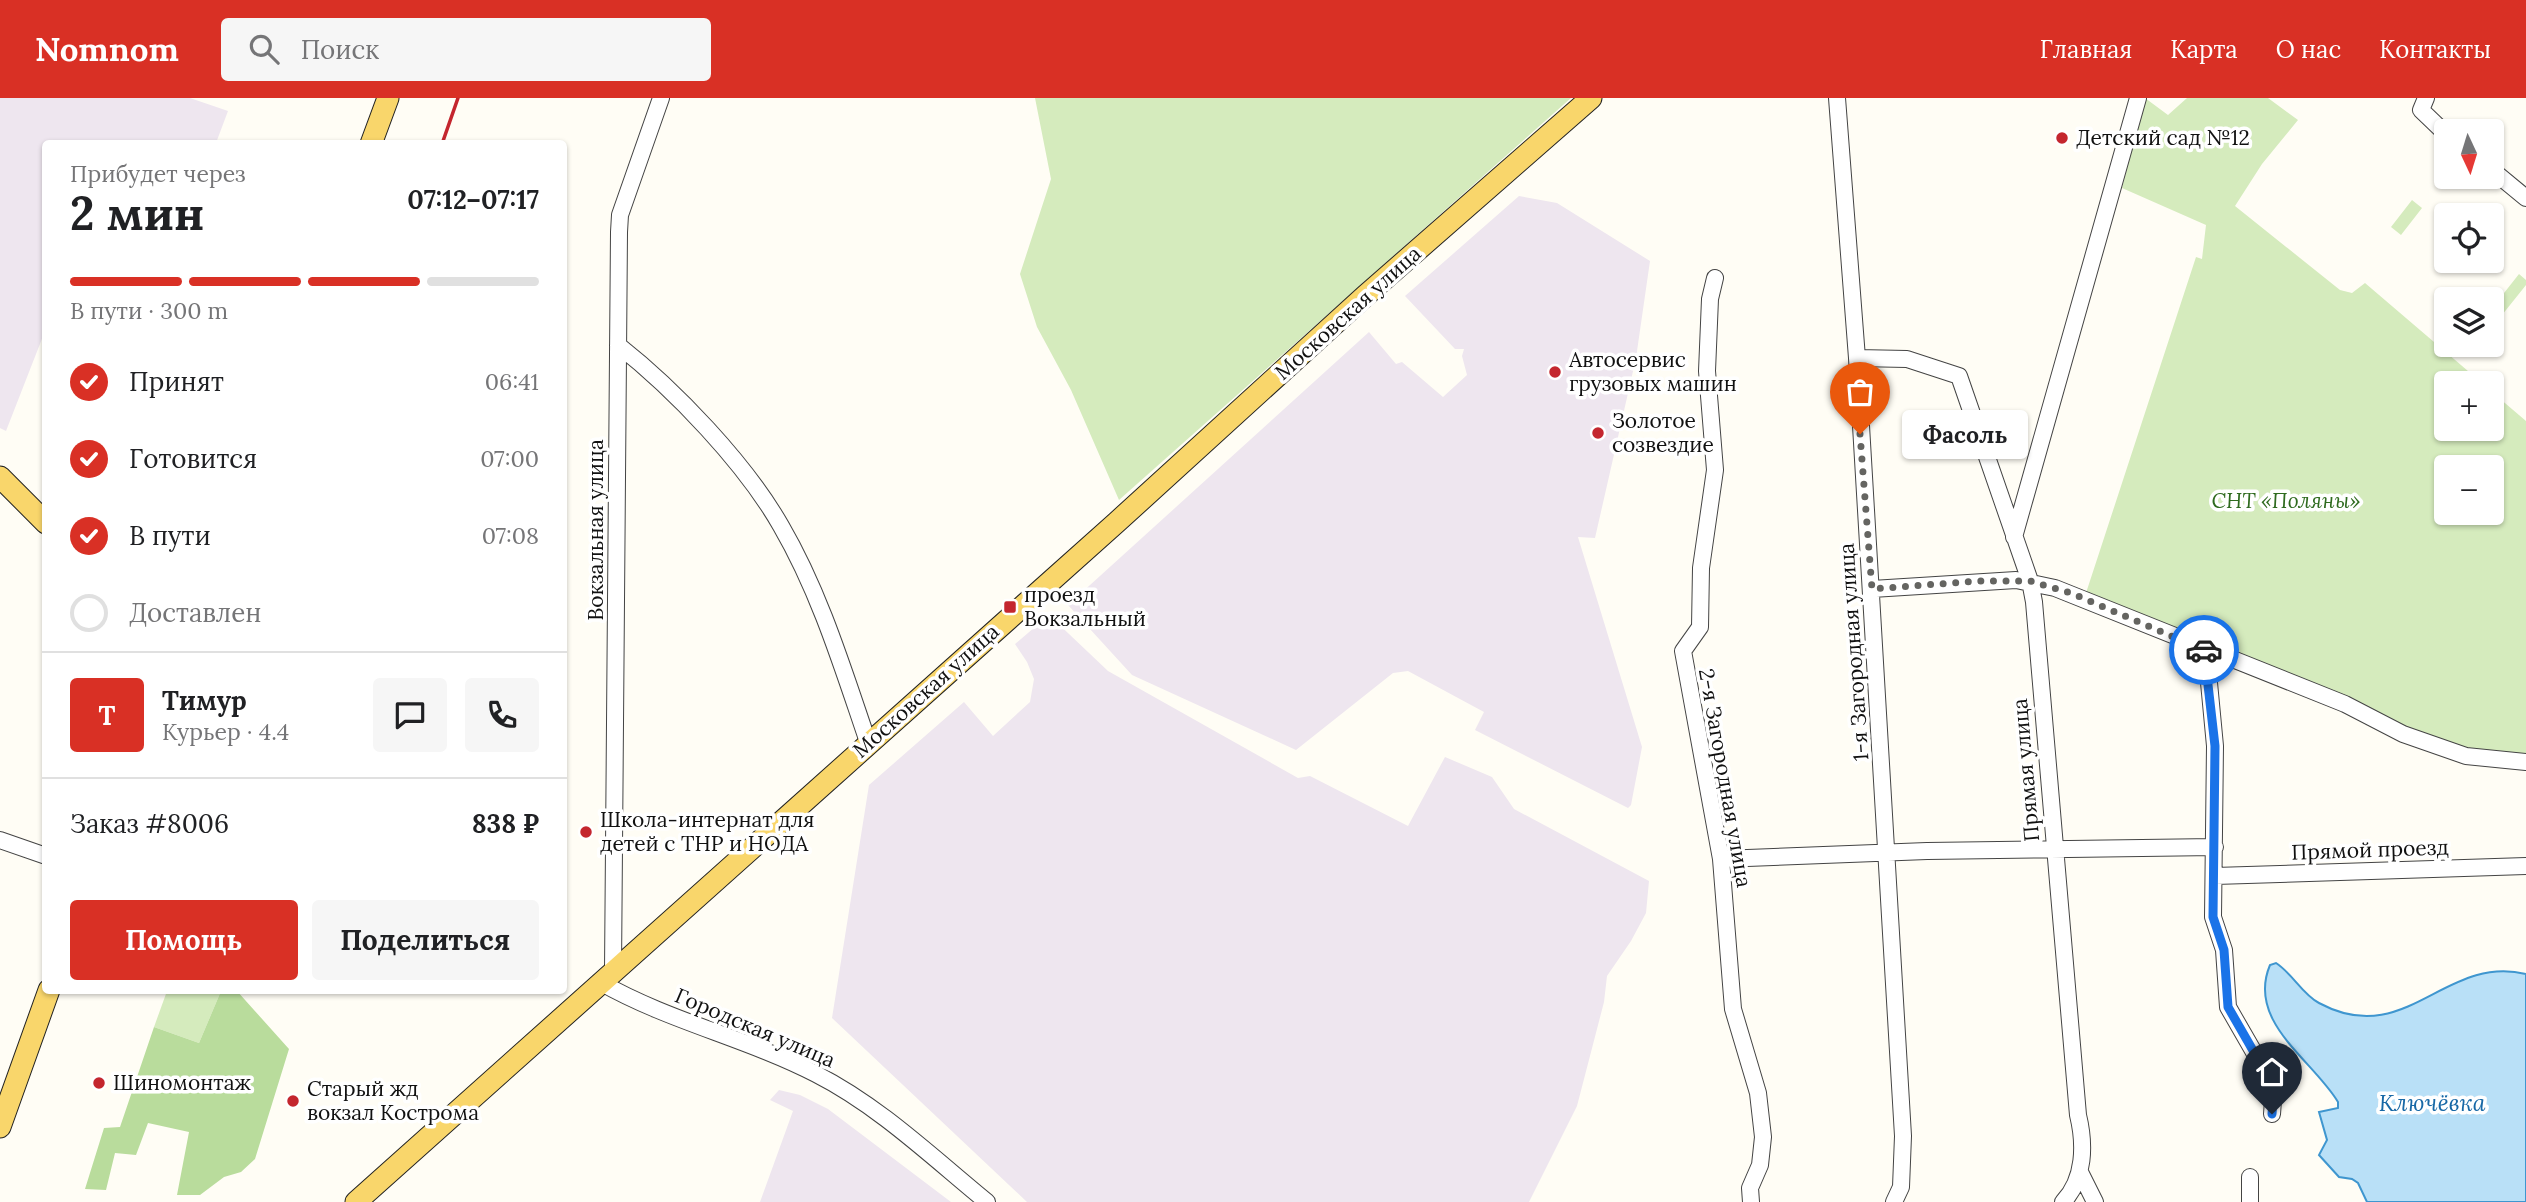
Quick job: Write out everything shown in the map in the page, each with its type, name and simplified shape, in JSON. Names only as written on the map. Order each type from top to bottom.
[{"type":"main road","points":[[372,140],[387,98]]},
{"type":"main road","name":"Московская улица","points":[[356,1202],[606,976],[1117,523],[1365,296],[1591,98]]},
{"type":"main road","points":[[0,477],[42,519]]},
{"type":"main road","points":[[0,1127],[48,994]]},
{"type":"street","name":"Вокзальная улица","points":[[606,976],[620,215],[661,98]]},
{"type":"street","name":"1-я Загородная улица","points":[[1837,98],[1872,589],[1903,1136],[1901,1186],[1894,1202]]},
{"type":"street","points":[[2014,537],[2138,98]]},
{"type":"street","points":[[2426,98],[2421,110],[2434,124]]},
{"type":"street","points":[[2504,180],[2526,198]]},
{"type":"street","name":"2-я Загородная улица","points":[[1714,278],[1710,299],[1707,371],[1715,470],[1701,568],[1700,627],[1683,651],[1721,859],[1732,1009],[1758,1093],[1763,1137],[1760,1165],[1750,1188],[1751,1202]]},
{"type":"street","points":[[618,345],[646,367],[736,463],[781,526],[844,667],[868,743]]},
{"type":"street","name":"Прямая улица","points":[[1857,358],[1908,359],[1959,376],[2030,581],[2078,1115],[2084,1138],[2080,1172]]},
{"type":"street","points":[[1872,589],[1978,581],[2030,581],[2071,593],[2206,651],[2345,704],[2403,734],[2435,746],[2466,756],[2526,762]]},
{"type":"street","points":[[2206,651],[2215,746],[2213,917],[2224,950],[2228,1007],[2274,1087],[2272,1114]]},
{"type":"street","points":[[0,840],[42,855]]},
{"type":"street","points":[[1721,859],[1887,852],[2215,847]]},
{"type":"street","name":"Прямой проезд","points":[[2214,876],[2526,866]]},
{"type":"street","name":"Городская улица","points":[[606,976],[652,1008],[815,1073],[863,1101],[986,1202]]},
{"type":"street","points":[[2063,1202],[2072,1193],[2080,1172]]},
{"type":"street","points":[[2080,1172],[2095,1202]]},
{"type":"street","points":[[2250,1177],[2250,1202]]},
{"type":"shaded area","points":[[0,98],[190,98],[228,111],[217,140],[42,140],[42,339],[6,431],[0,428]]},
{"type":"shaded area","points":[[1519,196],[1557,203],[1650,261],[1636,358],[1595,538],[1578,537],[1642,747],[1631,805],[1628,808],[1475,730],[1484,712],[1408,671],[1393,673],[1296,750],[1132,675],[1068,605],[1369,332],[1396,364],[1402,362],[1443,397],[1467,375],[1462,356],[1464,349],[1455,349],[1405,296]]},
{"type":"shaded area","points":[[1049,615],[1108,671],[1298,778],[1310,776],[1408,826],[1445,757],[1492,777],[1514,809],[1649,881],[1646,913],[1607,976],[1604,1002],[1577,1106],[1529,1202],[1027,1202],[832,1018],[869,785],[964,702],[993,736],[1030,702],[1034,679],[1015,644]]},
{"type":"shaded area","points":[[779,1090],[800,1095],[828,1109],[951,1202],[760,1202],[793,1111],[770,1100]]},
{"type":"green space","points":[[1035,98],[1571,98],[1119,500],[1071,390],[1037,327],[1020,274],[1051,179]]},
{"type":"green space","name":"СНТ «Поляны»","points":[[2145,98],[2168,115],[2187,98],[2268,98],[2298,120],[2262,164],[2235,206],[2340,290],[2352,293],[2365,283],[2434,342],[2434,357],[2452,357],[2468,371],[2434,371],[2434,441],[2504,441],[2504,402],[2526,421],[2526,758],[2462,751],[2086,593],[2196,257],[2202,259],[2206,225],[2122,188]]},
{"type":"green space","points":[[2412,200],[2422,208],[2401,235],[2391,227]]},
{"type":"green space","points":[[2519,274],[2526,280],[2526,285],[2504,312],[2504,293]]},
{"type":"green space","points":[[166,994],[220,994],[199,1043],[154,1027]]},
{"type":"green space","points":[[220,994],[240,994],[289,1049],[255,1159],[241,1172],[224,1177],[200,1195],[177,1195],[189,1132],[148,1123],[136,1155],[115,1153],[106,1190],[85,1189],[104,1128],[120,1127],[154,1027],[199,1043]]},
{"type":"water","name":"Ключёвка","points":[[2276,963],[2313,999],[2350,1014],[2377,1015],[2401,1009],[2471,977],[2497,971],[2526,974],[2526,1202],[2367,1202],[2358,1183],[2339,1177],[2319,1155],[2327,1140],[2319,1112],[2338,1108],[2338,1102],[2286,1039],[2274,1022],[2267,1005],[2265,986],[2270,965]]},
{"type":"railway","points":[[443,140],[458,98]]},
{"type":"way so far","points":[[1860,434],[1872,589],[1978,581],[2030,581],[2071,593],[2137,624],[2204,650]]},
{"type":"place","name":"Детский сад №12","points":[[2062,138]]},
{"type":"place","name":"Автосервис грузовых машин","points":[[1555,372]]},
{"type":"place","name":"Золотое созвездие","points":[[1598,433]]},
{"type":"place","name":"Фасоль","points":[[1860,434]]},
{"type":"place","name":"проезд Вокзальный","points":[[1010,607]]},
{"type":"place","name":"Школа-интернат для детей с ТНР и НОДА","points":[[586,832]]},
{"type":"place","name":"Шиномонтаж","points":[[99,1083]]},
{"type":"place","name":"Старый жд вокзал Кострома","points":[[293,1101]]},
{"type":"route","points":[[2204,650],[2215,746],[2213,917],[2224,950],[2228,1007],[2258,1054],[2274,1087],[2272,1114]]}]
